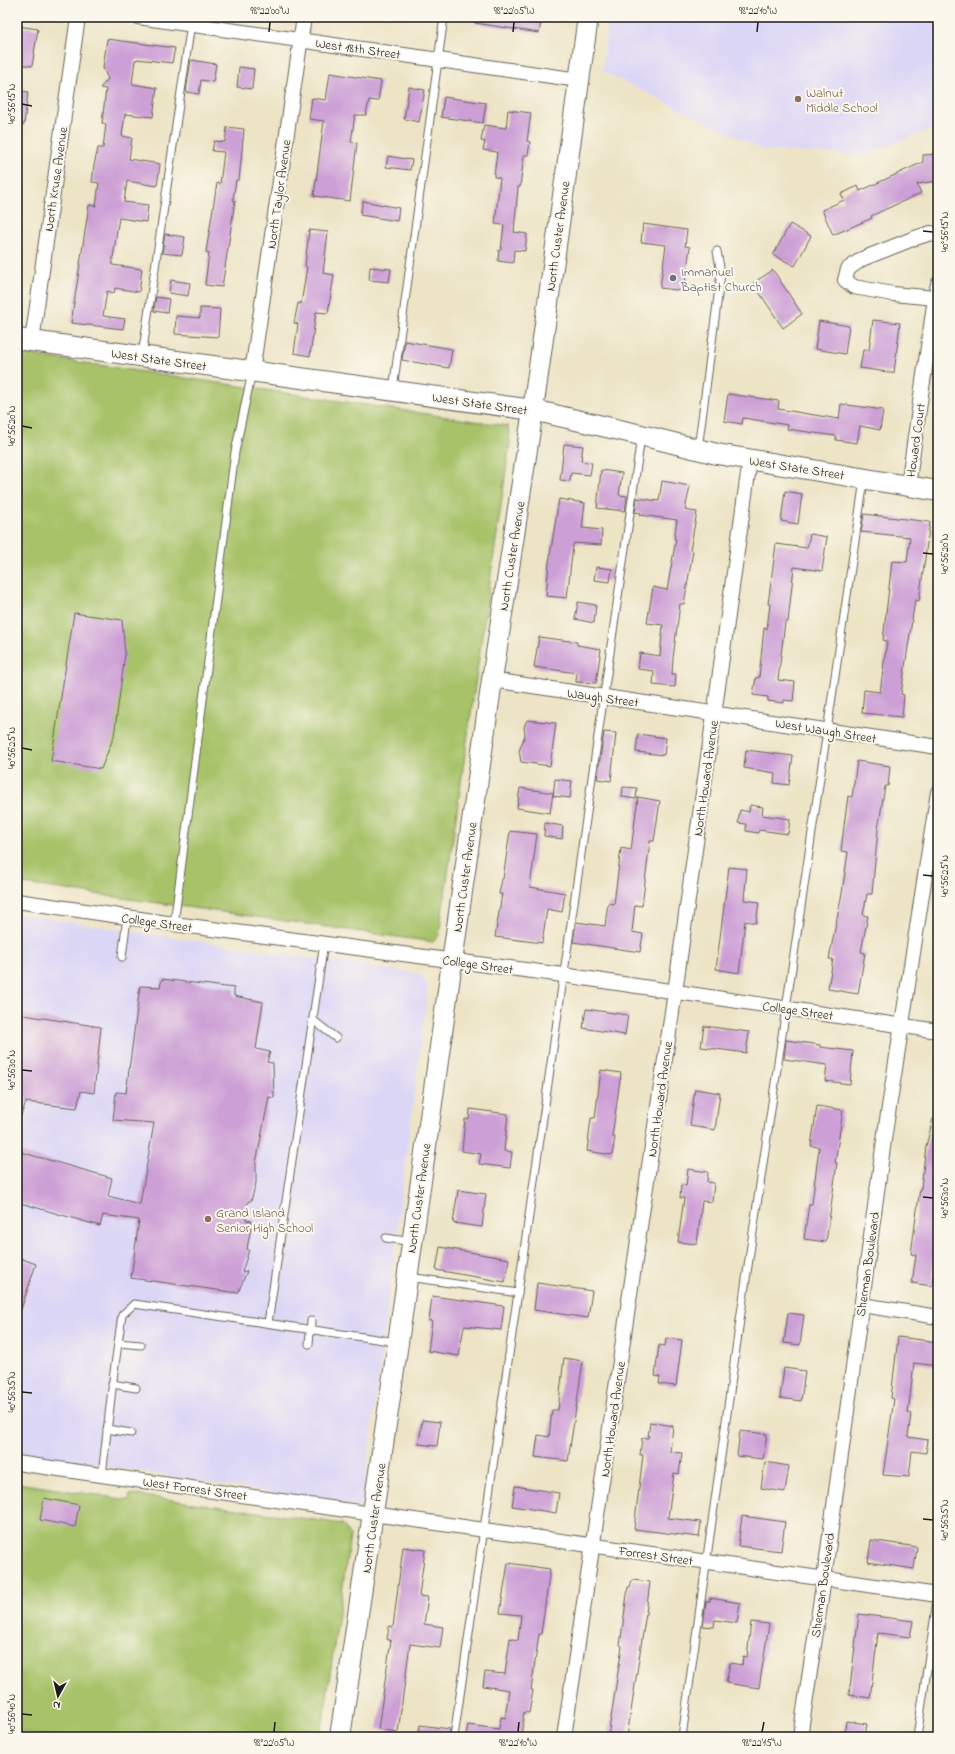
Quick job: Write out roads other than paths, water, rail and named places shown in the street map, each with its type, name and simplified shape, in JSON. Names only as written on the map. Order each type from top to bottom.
[{"type":"street","name":"North Kruse Avenue","points":[[25,340],[78,17]]},
{"type":"street","name":"West 18th Street","points":[[138,17],[191,21],[300,40],[579,80]]},
{"type":"street","name":"North Taylor Avenue","points":[[252,372],[304,17]]},
{"type":"street","name":"North Custer Avenue","points":[[340,1737],[408,1276],[492,680],[533,410],[588,17]]},
{"type":"street","points":[[935,298],[893,294],[854,287],[846,280],[848,270],[862,259],[931,233],[938,236]]},
{"type":"street","name":"Howard Court","points":[[908,486],[938,284]]},
{"type":"street","name":"West State Street","points":[[25,340],[533,410],[717,454],[938,491]]},
{"type":"street","name":"North Howard Avenue","points":[[564,1737],[675,992],[750,460]]},
{"type":"street","name":"Waugh Street","points":[[492,680],[714,713]]},
{"type":"street","name":"West Waugh Street","points":[[714,713],[938,747]]},
{"type":"street","name":"Sherman Boulevard","points":[[800,1737],[824,1579],[885,1133],[938,792]]},
{"type":"street","name":"College Street","points":[[17,901],[127,918],[563,975],[938,1031]]},
{"type":"street","points":[[862,1305],[938,1317]]},
{"type":"street","name":"West Forrest Street","points":[[17,1462],[373,1514]]},
{"type":"street","name":"Forrest Street","points":[[373,1514],[938,1595]]},
{"type":"lane","points":[[392,391],[444,17]]},
{"type":"lane","points":[[142,356],[191,21]]},
{"type":"lane","points":[[698,449],[721,272],[717,251]]},
{"type":"lane","points":[[174,924],[235,452],[252,372]]},
{"type":"lane","points":[[454,1737],[602,696],[641,435]]},
{"type":"lane","points":[[682,1737],[740,1320],[864,478]]},
{"type":"lane","points":[[122,958],[127,918]]},
{"type":"lane","points":[[268,1323],[324,943]]},
{"type":"lane","points":[[313,1020],[336,1038]]},
{"type":"lane","points":[[386,1238],[412,1242]]},
{"type":"lane","points":[[408,1276],[518,1293]]},
{"type":"lane","points":[[102,1475],[112,1384],[122,1315],[134,1304],[398,1343]]},
{"type":"lane","points":[[309,1344],[310,1321]]},
{"type":"lane","points":[[118,1343],[141,1345]]},
{"type":"lane","points":[[112,1384],[136,1388]]},
{"type":"lane","points":[[107,1429],[131,1433]]},
{"type":"lane","points":[[917,1737],[938,1595]]},
{"type":"place","name":"Walnut Middle School","points":[[798,99]]},
{"type":"place","name":"Immanuel Baptist Church","points":[[673,278]]},
{"type":"place","name":"Grand Island Senior High School","points":[[208,1219]]}]
